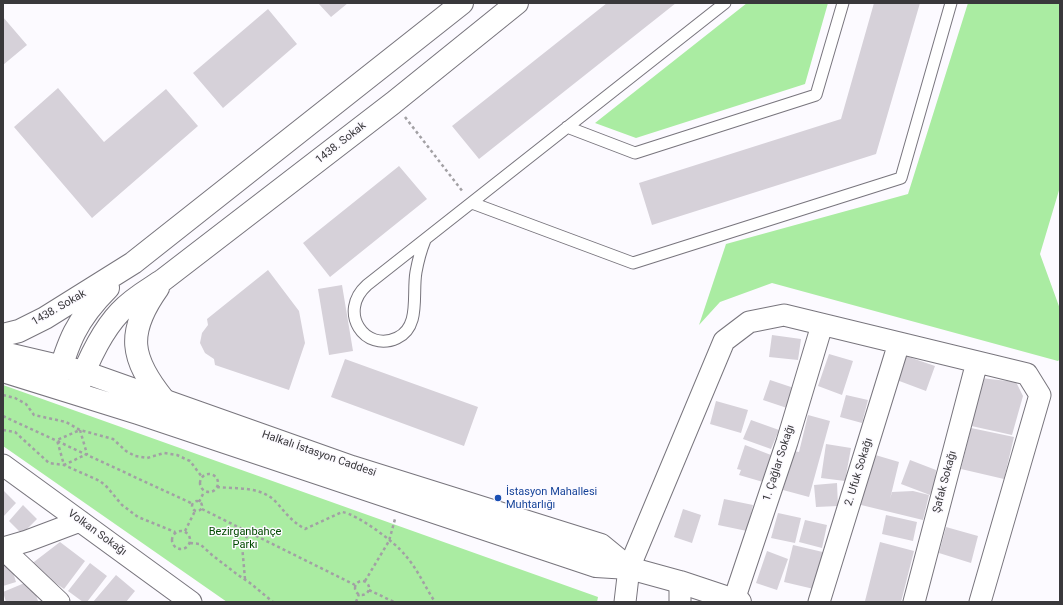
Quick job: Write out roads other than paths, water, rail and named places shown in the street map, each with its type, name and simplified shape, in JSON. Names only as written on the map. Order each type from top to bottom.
[{"type":"street","name":"1438. Sokak","points":[[3,335],[19,331],[45,318],[132,263],[462,3]]},
{"type":"street","name":"1438. Sokak","points":[[75,394],[84,372],[108,328],[120,312],[138,296],[163,280],[393,103],[517,3]]},
{"type":"street","name":"1438. Sokak","points":[[55,388],[67,344],[76,326],[89,306],[132,263]]},
{"type":"street","name":"1438. Sokak","points":[[163,280],[140,317],[135,334],[137,350],[142,368],[151,384],[164,400]]},
{"type":"street","points":[[625,602],[628,568],[724,341],[748,322],[784,315],[1027,374],[1040,395],[980,602]]},
{"type":"street","name":"1. Çağlar Sokağı","points":[[737,601],[822,325]]},
{"type":"street","name":"2. Ufuk Sokağı","points":[[819,602],[899,343]]},
{"type":"street","name":"Halkalı İstasyon Caddesi","points":[[3,353],[84,372],[352,467],[601,545],[628,568],[680,592],[737,601]]},
{"type":"street","name":"Şafak Sokağı","points":[[914,602],[977,362]]},
{"type":"street","name":"Halkalı İstasyon Caddesi","points":[[3,371],[400,500],[596,566],[628,568]]},
{"type":"street","name":"Volkan Sokağı","points":[[3,465],[191,602]]},
{"type":"street","points":[[3,548],[28,541],[80,521]]},
{"type":"street","points":[[3,548],[59,602]]},
{"type":"lane","points":[[424,240],[416,272],[414,316],[411,325],[404,333],[387,341],[368,337],[355,321],[353,311],[355,301],[360,292],[424,240],[724,3]]},
{"type":"lane","points":[[567,128],[635,153],[816,95],[843,3]]},
{"type":"lane","points":[[472,203],[633,263],[901,178],[951,3]]},
{"type":"place","name":"İstasyon Mahallesi Muhtarlığı","points":[[498,498]]},
{"type":"park label","name":"Bezirganbahçe Parkı","points":[[245,538]]}]
